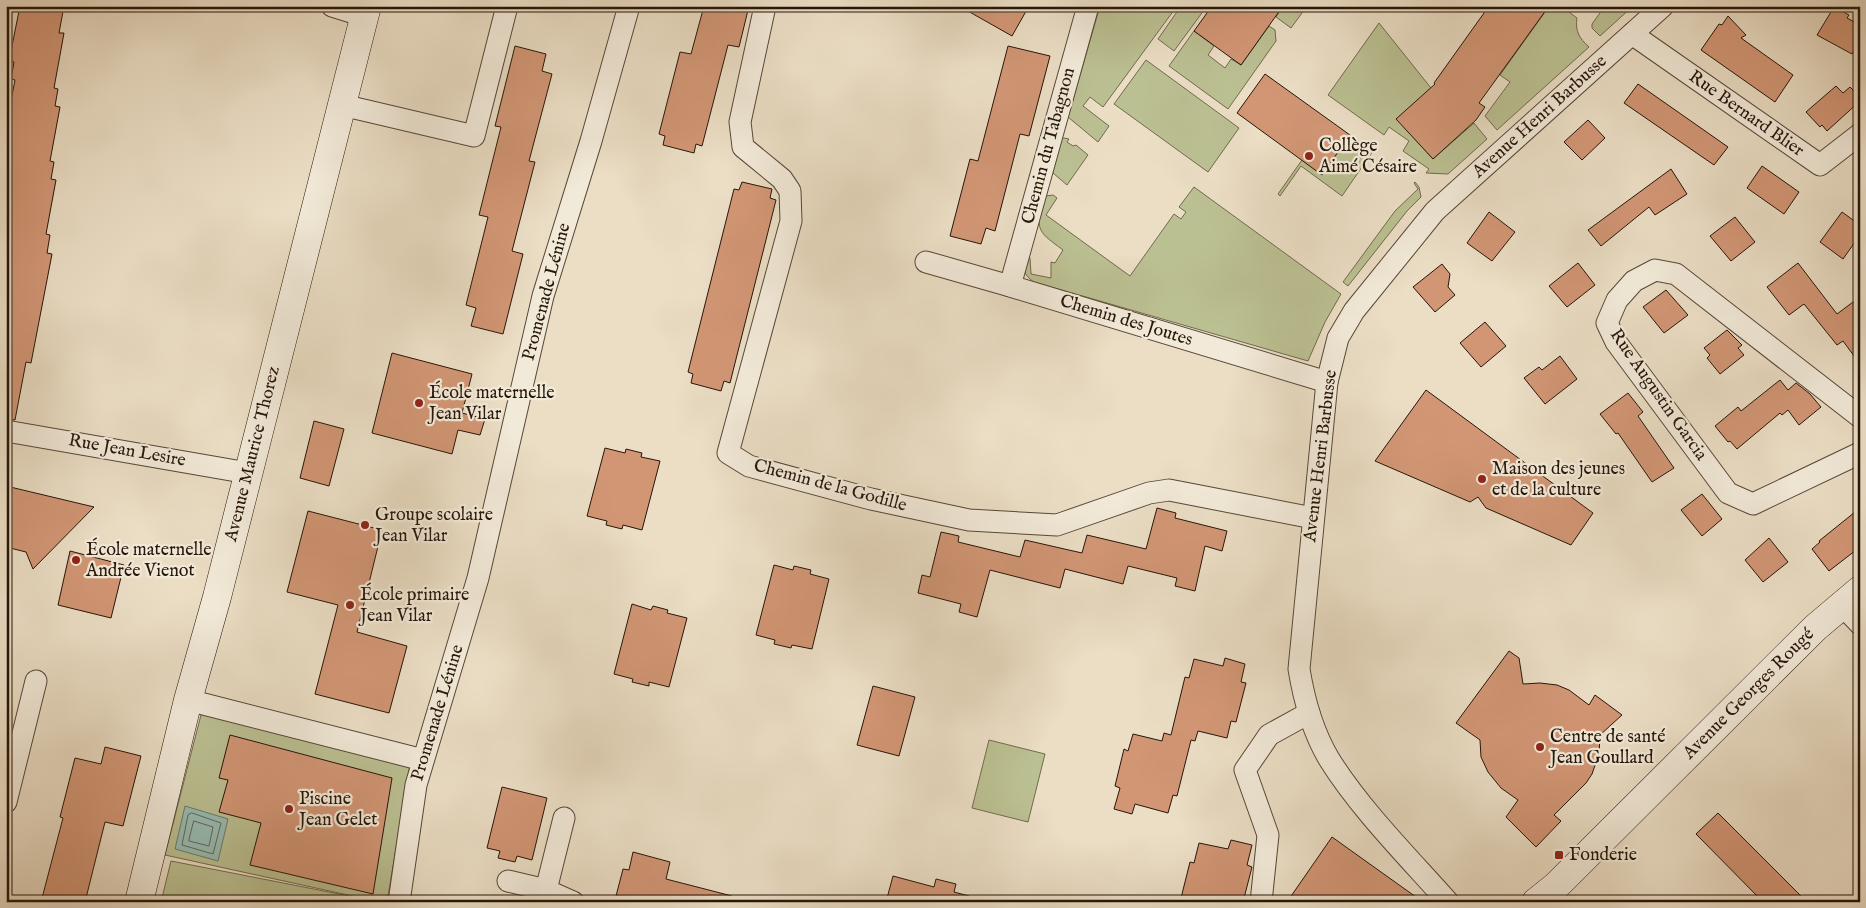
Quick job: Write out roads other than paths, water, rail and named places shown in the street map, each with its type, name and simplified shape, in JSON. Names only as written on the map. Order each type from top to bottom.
[{"type":"street","points":[[332,6],[366,11]]},
{"type":"street","points":[[342,105],[474,136],[507,6]]},
{"type":"street","name":"Promenade Lénine","points":[[400,902],[416,785],[478,578],[543,296],[591,141],[629,6]]},
{"type":"street","name":"Chemin de la Godille","points":[[766,6],[740,122],[743,147],[782,179],[790,191],[791,221],[728,453],[749,466],[871,499],[969,520],[1057,525],[1149,493],[1169,490],[1313,518]]},
{"type":"street","name":"Chemin du Tabagnon","points":[[1010,286],[1088,6]]},
{"type":"street","name":"Avenue Henri Barbusse","points":[[1448,902],[1355,795],[1329,758],[1309,713],[1303,692],[1300,669],[1327,382],[1338,338],[1354,311],[1435,211],[1663,6]]},
{"type":"street","name":"Avenue Maurice Thorez","points":[[139,902],[188,700],[217,597],[366,11]]},
{"type":"street","name":"Rue Bernard Blier","points":[[1632,34],[1820,165],[1860,134]]},
{"type":"street","name":"Chemin des Joutes","points":[[926,262],[1327,382]]},
{"type":"street","name":"Rue Augustin Garcia","points":[[1860,417],[1676,274],[1655,270],[1634,281],[1617,300],[1608,323],[1616,342],[1728,493],[1753,504],[1860,453]]},
{"type":"street","name":"Rue Jean Lesire","points":[[6,431],[248,473]]},
{"type":"street","name":"Avenue Georges Rougé","points":[[1546,897],[1815,628],[1854,606]]},
{"type":"street","points":[[6,802],[36,681]]},
{"type":"street","points":[[188,700],[423,760]]},
{"type":"street","points":[[1261,902],[1268,835],[1245,770],[1269,735],[1309,713]]},
{"type":"street","points":[[546,890],[564,818]]},
{"type":"street","points":[[508,881],[546,890],[573,902]]},
{"type":"water","points":[[185,806],[228,819],[218,861],[175,849]]},
{"type":"place","name":"Collège Aimé Césaire","points":[[1309,156]]},
{"type":"place","name":"École maternelle Jean Vilar","points":[[419,403]]},
{"type":"place","name":"Maison des jeunes et de la culture","points":[[1482,479]]},
{"type":"place","name":"Groupe scolaire Jean Vilar","points":[[365,525]]},
{"type":"place","name":"École maternelle Andrée Vienot","points":[[76,560]]},
{"type":"place","name":"École primaire Jean Vilar","points":[[350,605]]},
{"type":"place","name":"Centre de santé Jean Goullard","points":[[1540,747]]},
{"type":"place","name":"Piscine Jean Gelet","points":[[289,809]]},
{"type":"place","name":"Fonderie","points":[[1559,855]]}]
